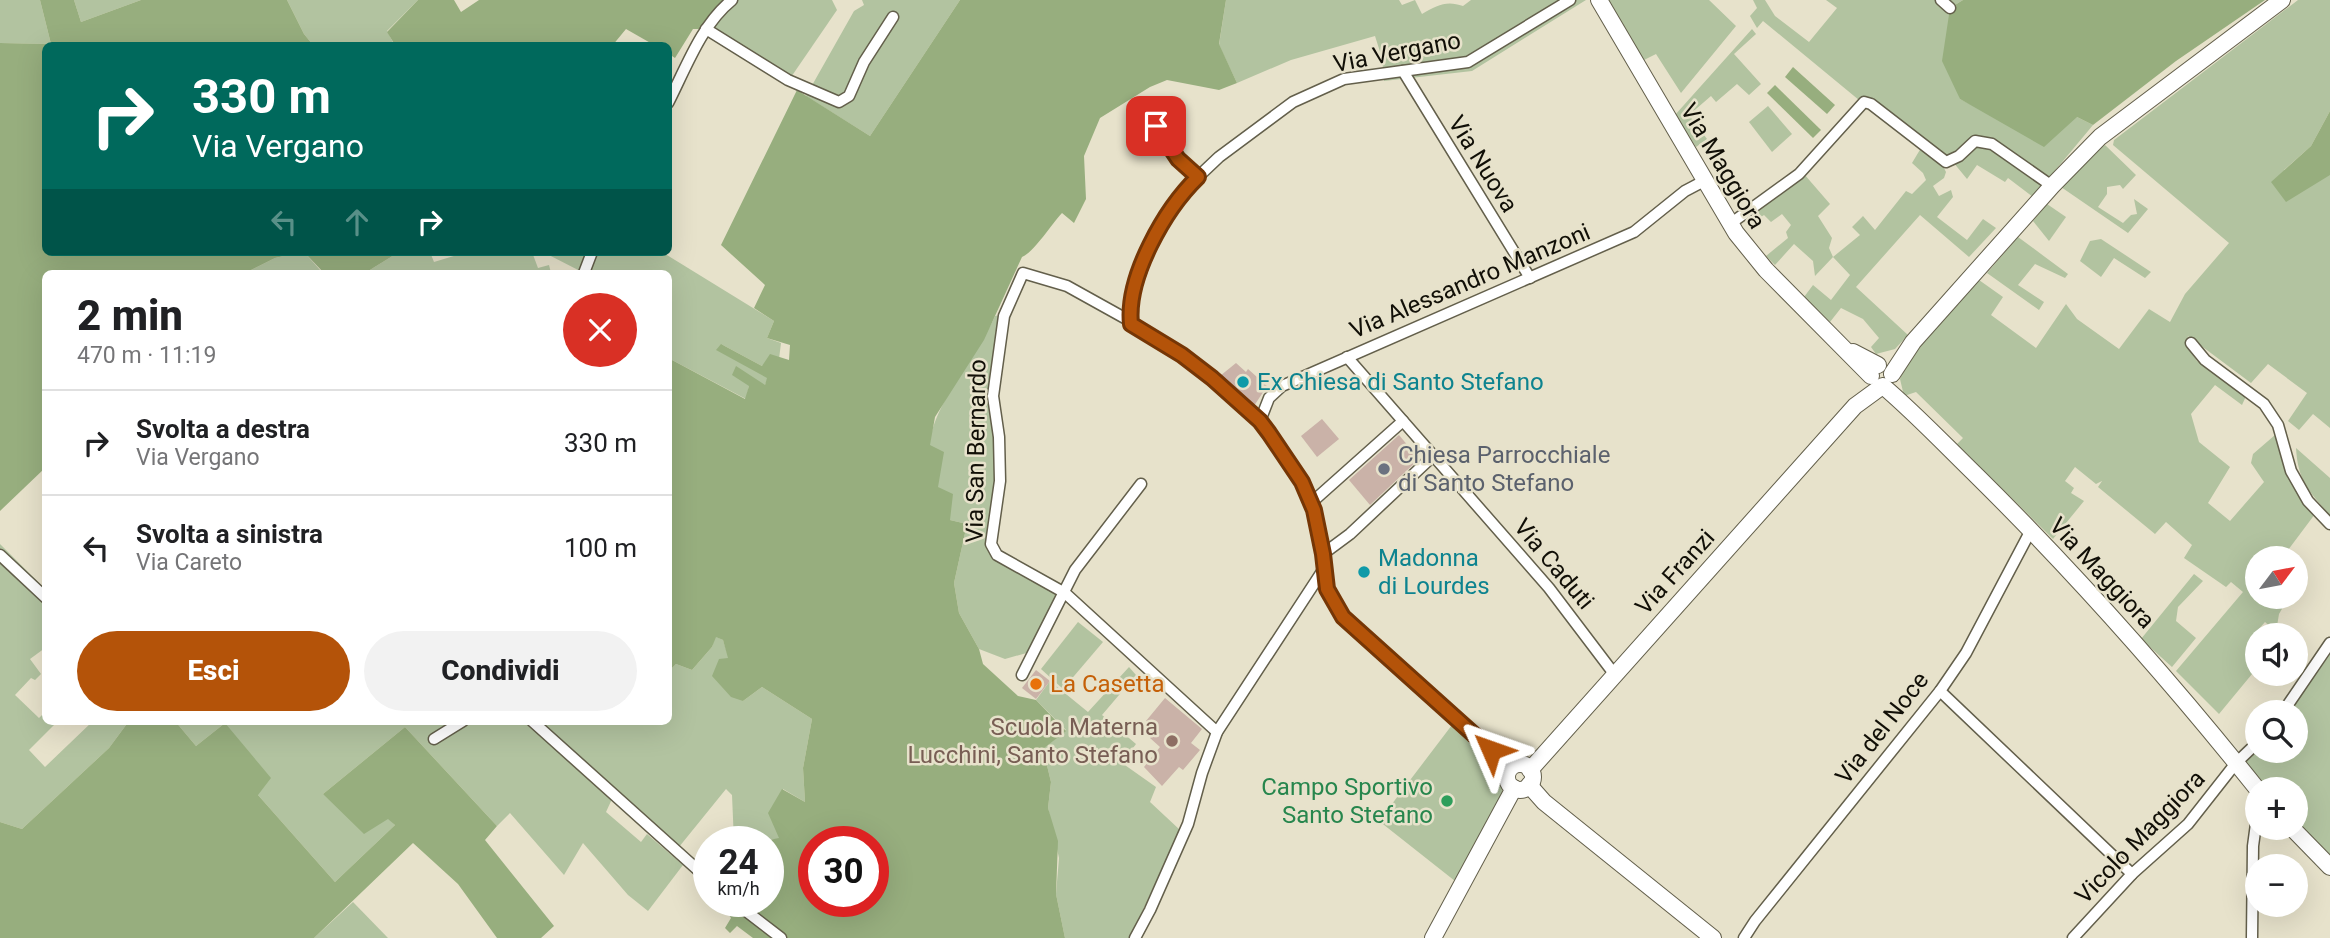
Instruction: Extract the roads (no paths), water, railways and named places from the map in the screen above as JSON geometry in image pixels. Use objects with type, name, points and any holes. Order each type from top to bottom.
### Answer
[{"type":"main road","name":"Via Franzi","points":[[1433,938],[1525,781],[1615,675],[2052,186],[2100,137],[2282,0]]},
{"type":"main road","name":"Via Maggiora","points":[[1603,2],[1730,224],[1766,270],[1829,333],[1881,376],[1899,400],[2031,530],[2172,684],[2247,777]]},
{"type":"main road","points":[[1511,768],[1519,765],[1525,781],[1544,802],[1713,938]]},
{"type":"main road","points":[[2304,840],[2330,867]]},
{"type":"street","points":[[672,95],[706,29],[720,10],[732,0]]},
{"type":"street","name":"Via Vergano","points":[[1130,321],[1133,292],[1148,251],[1168,212],[1182,192],[1219,157],[1293,102],[1344,79],[1468,62],[1570,0]]},
{"type":"street","points":[[1941,0],[1950,8]]},
{"type":"street","points":[[706,29],[788,80],[839,102],[849,96],[864,62],[893,17]]},
{"type":"street","name":"Via Nuova","points":[[1404,71],[1530,278]]},
{"type":"street","points":[[1730,224],[1799,174],[1864,102],[1871,104],[1946,162],[1959,156],[1975,141],[1992,144],[2052,186]]},
{"type":"street","points":[[1147,113],[1178,159],[1198,177]]},
{"type":"street","name":"Via Alessandro Manzoni","points":[[1260,421],[1269,398],[1282,386],[1634,232],[1685,191],[1704,181]]},
{"type":"street","name":"Via San Bernardo","points":[[1130,321],[1068,286],[1023,273],[1004,316],[995,384],[1000,481],[991,544],[997,555],[1065,593],[1217,732]]},
{"type":"street","points":[[1130,321],[1212,378],[1260,421],[1302,482],[1311,503],[1323,554],[1327,589],[1343,617],[1511,768]]},
{"type":"street","points":[[2191,343],[2205,360],[2264,404],[2278,425],[2297,481],[2308,501],[2330,524]]},
{"type":"street","name":"Via Caduti","points":[[1348,357],[1549,588],[1615,675]]},
{"type":"street","points":[[1311,503],[1403,421]]},
{"type":"street","points":[[1323,554],[1350,534],[1433,456]]},
{"type":"street","points":[[1022,675],[1065,593],[1072,569],[1141,484]]},
{"type":"street","name":"Via del Noce","points":[[1744,938],[1940,691],[1966,653],[2031,530]]},
{"type":"street","points":[[0,555],[42,594]]},
{"type":"street","points":[[1135,938],[1188,824],[1217,732],[1325,567]]},
{"type":"street","points":[[2291,700],[2330,643]]},
{"type":"street","points":[[1940,691],[2132,874]]},
{"type":"street","points":[[434,739],[457,725]]},
{"type":"street","points":[[536,725],[693,866]]},
{"type":"street","name":"Vicolo Maggiora","points":[[2073,938],[2132,874],[2188,824],[2245,755]]},
{"type":"street","points":[[2252,938],[2254,840]]},
{"type":"street","points":[[754,917],[781,938]]},
{"type":"place","name":"Ex Chiesa di Santo Stefano","points":[[1243,382]]},
{"type":"place","name":"Chiesa Parrocchiale di Santo Stefano","points":[[1384,469]]},
{"type":"place","name":"Madonna di Lourdes","points":[[1364,572]]},
{"type":"place","name":"La Casetta","points":[[1036,684]]},
{"type":"place","name":"Scuola Materna Lucchini, Santo Stefano","points":[[1172,741]]},
{"type":"place","name":"Campo Sportivo Santo Stefano","points":[[1447,801]]}]
